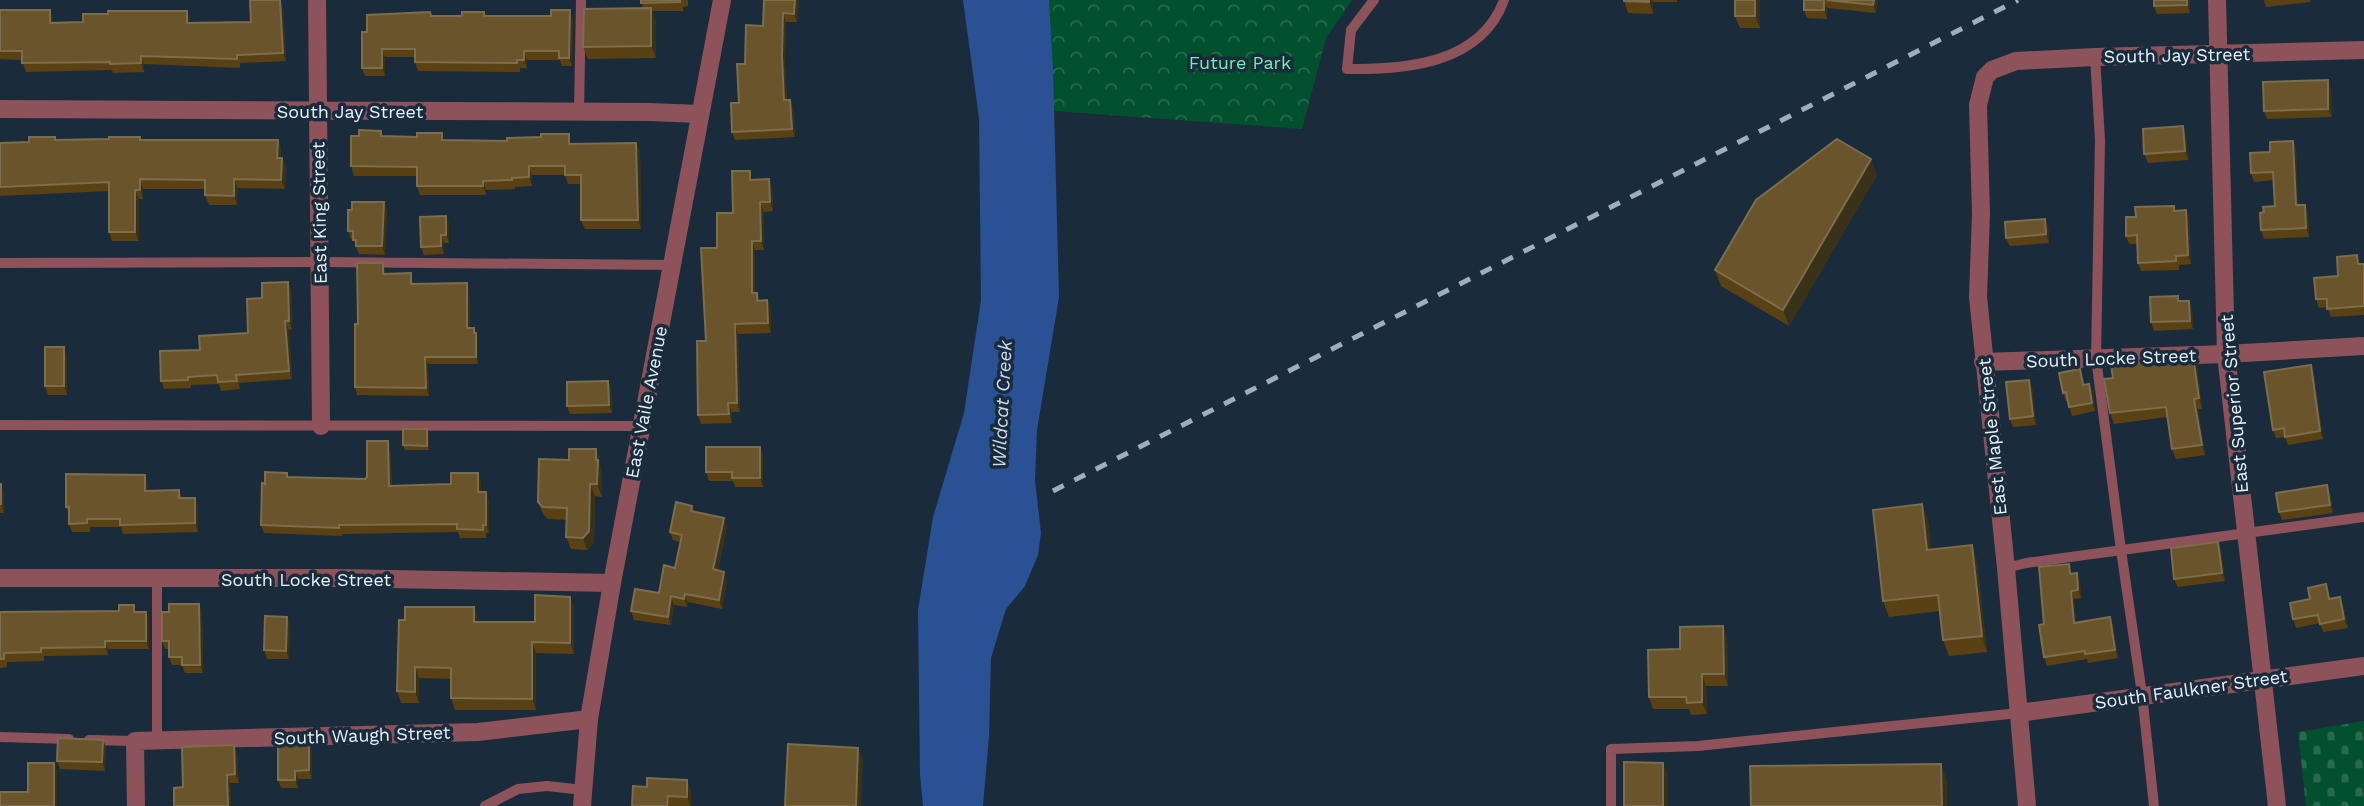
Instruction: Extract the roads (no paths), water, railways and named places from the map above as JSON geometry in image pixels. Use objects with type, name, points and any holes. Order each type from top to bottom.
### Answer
[{"type":"street","name":"East King Street","points":[[317,0],[321,426]]},
{"type":"street","name":"East Vaile Avenue","points":[[583,798],[589,719],[612,583],[722,0]]},
{"type":"street","name":"East Superior Street","points":[[2217,0],[2226,354],[2277,806]]},
{"type":"street","name":"South Jay Street","points":[[1992,70],[2016,61],[2364,50]]},
{"type":"street","name":"East Maple Street","points":[[1992,70],[1985,77],[1979,105],[1978,297],[2027,806]]},
{"type":"street","name":"South Jay Street","points":[[0,109],[700,114]]},
{"type":"street","name":"South Locke Street","points":[[1983,362],[2226,354],[2364,346]]},
{"type":"street","name":"South Locke Street","points":[[0,578],[337,578],[612,583]]},
{"type":"street","name":"South Faulkner Street","points":[[2019,713],[2142,694],[2364,666]]},
{"type":"street","name":"South Waugh Street","points":[[135,741],[478,732],[589,719]]},
{"type":"street","points":[[135,741],[136,806]]},
{"type":"lane","points":[[579,112],[581,0]]},
{"type":"lane","points":[[1374,0],[1352,30],[1347,69],[1414,66],[1452,56],[1486,30],[1504,0]]},
{"type":"lane","points":[[2095,57],[2101,140],[2096,358],[2142,694],[2154,806]]},
{"type":"lane","points":[[0,263],[671,265]]},
{"type":"lane","points":[[0,425],[641,426]]},
{"type":"lane","points":[[2006,568],[2025,563],[2364,517]]},
{"type":"lane","points":[[158,579],[158,741]]},
{"type":"lane","points":[[1611,806],[1611,749],[1698,746],[2019,713]]},
{"type":"lane","points":[[0,737],[135,741]]},
{"type":"lane","points":[[485,806],[518,789],[547,786],[583,798]]},
{"type":"water","name":"Wildcat Creek","points":[[963,0],[1049,0],[1059,297],[1037,430],[1035,480],[1041,533],[1038,555],[1025,586],[1006,609],[991,658],[989,736],[983,806],[923,806],[920,774],[918,610],[933,517],[964,413],[981,300],[979,118]]},
{"type":"railway","points":[[1053,491],[2018,0]]},
{"type":"park label","name":"Future Park","points":[[1240,62]]}]
